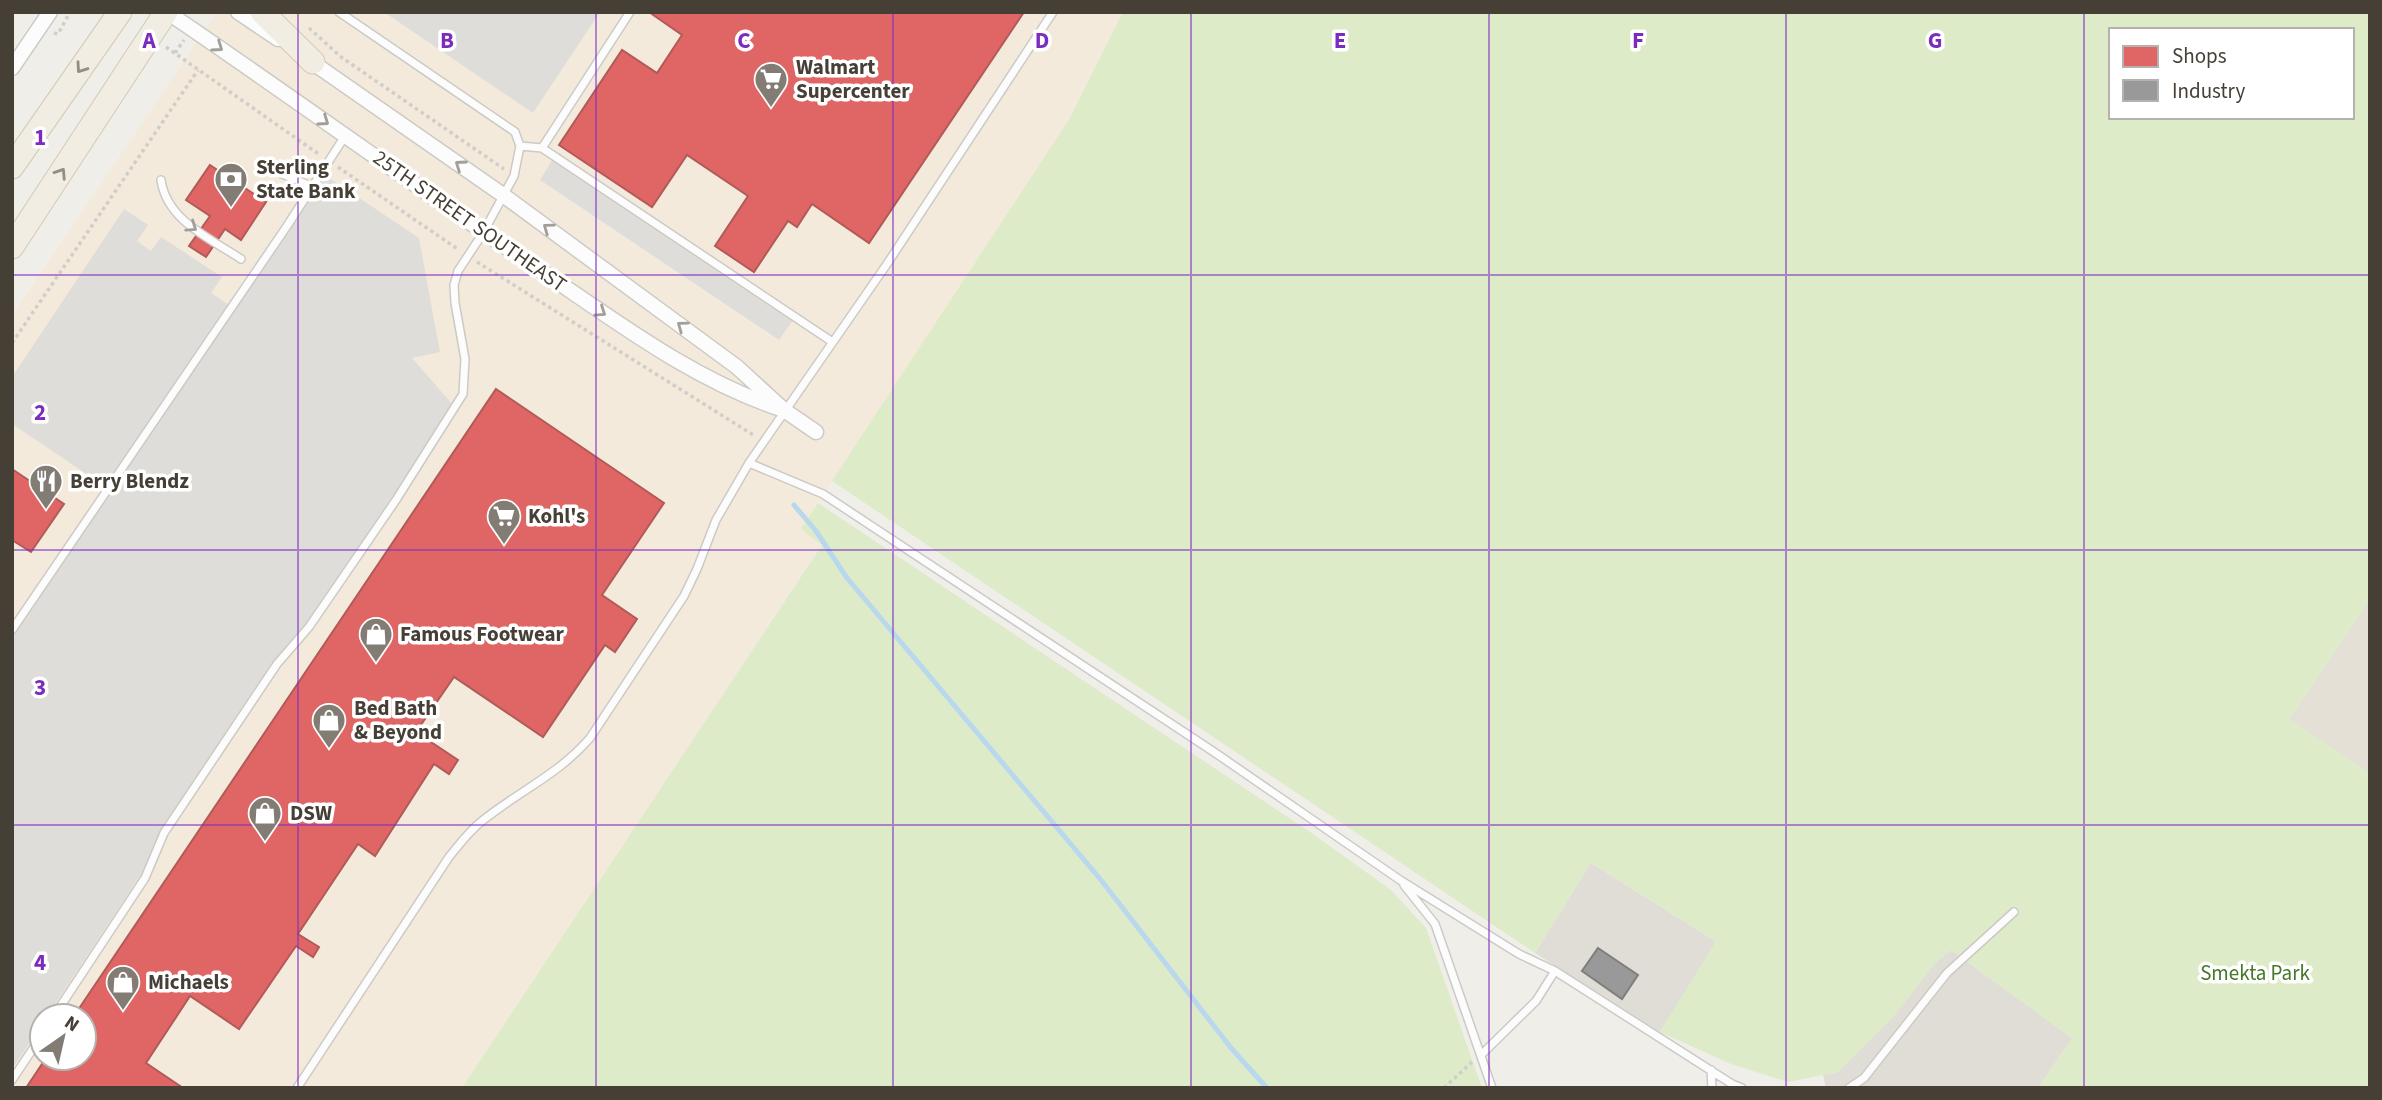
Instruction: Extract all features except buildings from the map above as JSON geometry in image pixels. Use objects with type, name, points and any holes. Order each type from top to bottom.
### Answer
[{"type":"main road","points":[[12,167],[120,12]]},
{"type":"main road","points":[[12,247],[167,12]]},
{"type":"main road","points":[[262,12],[313,62]]},
{"type":"street","points":[[12,68],[50,12]]},
{"type":"street","name":"25TH STREET SOUTHEAST","points":[[167,12],[483,233],[622,326],[724,388],[784,410]]},
{"type":"street","name":"25TH STREET SOUTHEAST","points":[[238,12],[503,195],[737,367],[784,410],[816,432]]},
{"type":"lane","points":[[63,1002],[145,878],[164,833],[277,664],[309,627],[396,500],[463,394],[466,359],[454,285],[458,271],[483,233],[514,176],[520,146],[515,132],[339,12]]},
{"type":"lane","points":[[542,148],[629,12]]},
{"type":"lane","points":[[297,1088],[449,857],[463,840],[482,821],[574,757],[590,738],[684,596],[716,520],[763,441],[887,264],[1053,12]]},
{"type":"lane","points":[[12,630],[313,187],[345,135]]},
{"type":"lane","points":[[520,146],[542,148],[831,341]]},
{"type":"lane","points":[[282,174],[313,187]]},
{"type":"lane","points":[[161,180],[170,208],[181,220],[241,259]]},
{"type":"lane","points":[[749,463],[823,494],[1214,752],[1400,880],[1519,954],[1555,971],[1742,1088]]},
{"type":"lane","points":[[1400,880],[1435,924],[1492,1088]]},
{"type":"lane","points":[[1849,1088],[1864,1078],[1947,973],[2014,912]]},
{"type":"lane","points":[[1482,1054],[1536,1000],[1555,971]]},
{"type":"lane","points":[[12,1080],[28,1056]]},
{"type":"lane","points":[[1711,1070],[1712,1088]]},
{"type":"path","points":[[302,21],[341,57],[514,176]]},
{"type":"path","points":[[175,53],[468,256],[763,441]]},
{"type":"path","points":[[12,343],[198,70]]},
{"type":"path","points":[[1444,1088],[1482,1054]]},
{"type":"shaded area","points":[[217,12],[1123,12],[1068,121],[801,529],[822,544],[462,1088],[12,1088],[12,316]]},
{"type":"shaded area","points":[[384,12],[600,12],[533,113]]},
{"type":"shaded area","points":[[555,156],[795,317],[779,340],[540,180]]},
{"type":"shaded area","points":[[322,173],[419,238],[440,352],[412,358],[453,405],[56,1002],[28,1002],[28,1045],[12,1069],[12,634],[109,489],[12,424],[12,377],[124,209],[148,225],[137,241],[151,251],[161,237],[222,277],[211,293],[232,307]]},
{"type":"shaded area","points":[[2370,599],[2370,774],[2289,719]]},
{"type":"shaded area","points":[[1591,863],[1717,942],[1660,1032],[1535,953]]},
{"type":"shaded area","points":[[1951,950],[2072,1038],[2038,1088],[1826,1088],[1823,1075],[1838,1072],[1937,961]]},
{"type":"green space","name":"Smekta Park","points":[[1123,12],[2370,12],[2370,599],[2289,719],[2370,774],[2370,1088],[2038,1088],[2072,1038],[1951,950],[1937,961],[1894,1016],[1838,1072],[1788,1082],[1731,1064],[1660,1032],[1716,941],[1591,863],[1535,953],[832,481],[1068,121]]},
{"type":"green space","points":[[818,503],[1313,834],[1391,890],[1426,928],[1482,1088],[462,1088],[822,545],[801,529]]},
{"type":"waterway","points":[[794,505],[816,531],[847,578],[1101,880],[1231,1048],[1267,1088]]},
{"type":"place","name":"Walmart Supercenter","points":[[771,109]]},
{"type":"place","name":"Sterling State Bank","points":[[231,209]]},
{"type":"place","name":"Berry Blendz","points":[[46,511]]},
{"type":"place","name":"Kohl's","points":[[504,546]]},
{"type":"place","name":"Famous Footwear","points":[[376,664]]},
{"type":"place","name":"Bed Bath & Beyond","points":[[329,750]]},
{"type":"place","name":"DSW","points":[[265,843]]},
{"type":"place","name":"Michaels","points":[[123,1012]]}]
